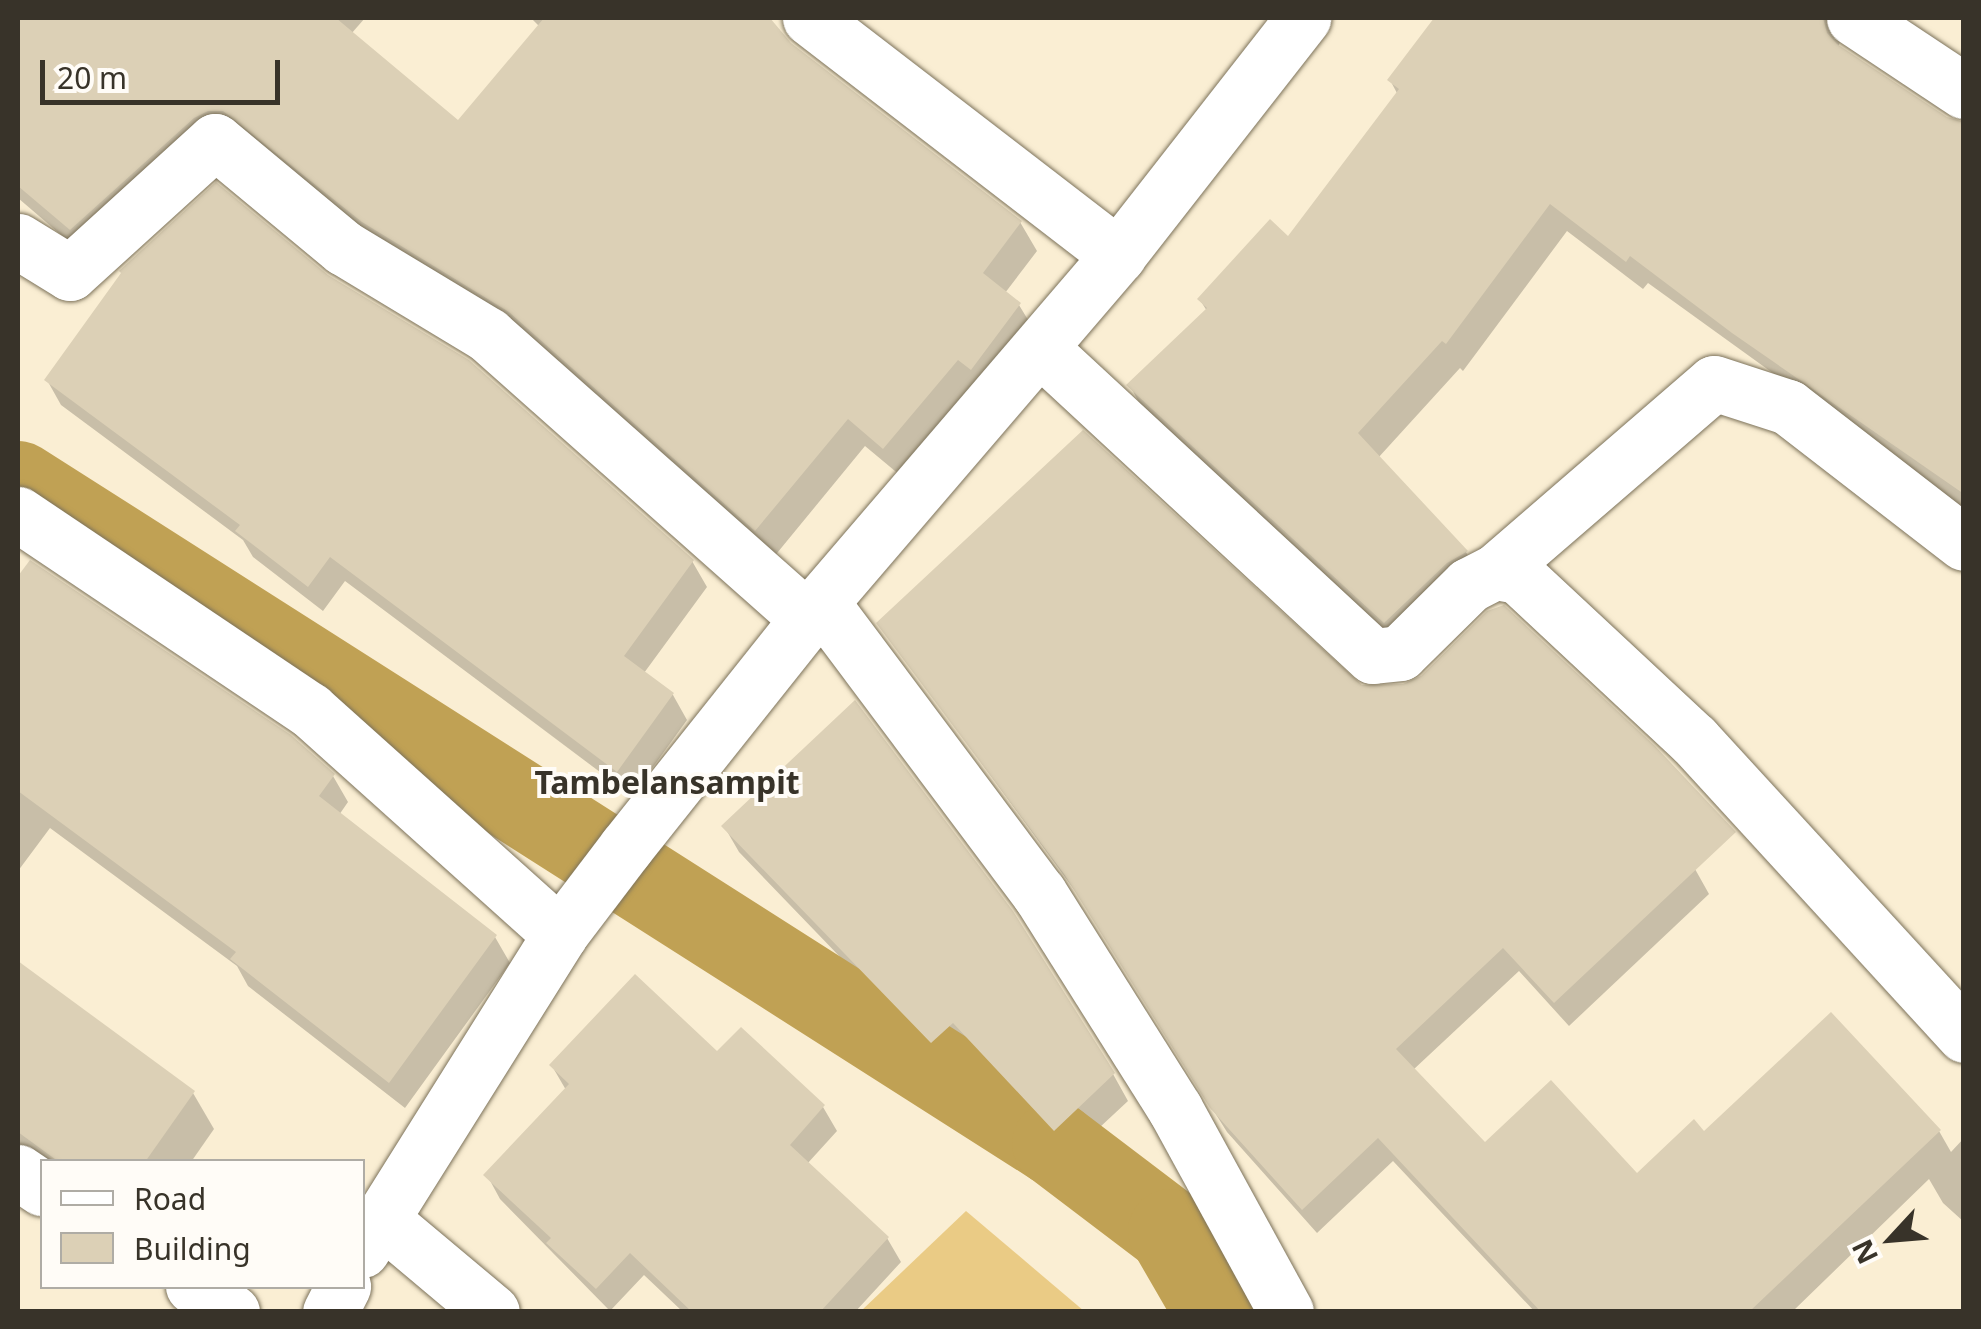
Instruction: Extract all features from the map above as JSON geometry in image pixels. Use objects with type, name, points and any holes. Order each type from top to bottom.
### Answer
[{"type":"street","points":[[810,18],[1118,254]]},
{"type":"street","points":[[492,1312],[371,1234],[560,934],[709,739],[1040,349],[1303,18]]},
{"type":"street","points":[[1854,18],[1964,91]]},
{"type":"street","points":[[18,241],[70,272],[215,141],[344,248],[488,335],[816,612],[1039,893],[1176,1109],[1286,1312]]},
{"type":"street","points":[[1040,349],[1373,656],[1400,653],[1469,585],[1495,572],[1714,383],[1788,407],[1964,543]]},
{"type":"street","points":[[18,514],[310,710],[560,934]]},
{"type":"street","points":[[1495,572],[1518,576],[1694,740],[1964,1035]]},
{"type":"street","points":[[18,1172],[40,1187]]},
{"type":"street","points":[[198,1289],[232,1312]]},
{"type":"street","points":[[330,1312],[342,1289]]},
{"type":"shaded area","points":[[966,1211],[1084,1311],[861,1311]]},
{"type":"building","points":[[18,18],[336,18],[458,120],[544,18],[770,18],[791,43],[1022,221],[983,273],[1021,303],[971,370],[958,360],[883,449],[848,419],[755,531],[509,312],[362,222],[223,111],[208,111],[194,118],[70,230],[18,186]]},
{"type":"building","points":[[1434,18],[1823,18],[1827,33],[1837,44],[1947,117],[1964,122],[1964,494],[1732,333],[1630,256],[1626,262],[1550,204],[1446,344],[1442,341],[1358,433],[1468,551],[1447,563],[1384,623],[1126,385],[1207,308],[1197,299],[1270,219],[1288,236],[1399,89],[1387,80]]},
{"type":"building","points":[[216,182],[328,275],[469,360],[694,560],[624,656],[674,693],[617,772],[330,557],[308,587],[235,531],[240,525],[44,380],[119,271]]},
{"type":"building","points":[[1083,430],[1362,685],[1403,684],[1421,676],[1487,611],[1504,605],[1655,746],[1736,832],[1554,1003],[1503,948],[1396,1049],[1485,1142],[1551,1080],[1637,1173],[1694,1119],[1704,1131],[1831,1012],[1941,1130],[1749,1312],[1541,1312],[1378,1138],[1302,1210],[1210,1108],[1064,874],[876,623]]},
{"type":"building","points":[[30,560],[291,735],[335,774],[319,796],[497,935],[389,1083],[230,959],[236,952],[18,791],[18,576]]},
{"type":"building","points":[[855,700],[1013,911],[1115,1073],[1054,1131],[953,1023],[931,1043],[721,826]]},
{"type":"building","points":[[18,961],[195,1091],[147,1159],[55,1159],[18,1132]]},
{"type":"building","points":[[635,974],[717,1051],[741,1027],[825,1105],[790,1145],[889,1237],[820,1312],[692,1312],[630,1253],[596,1289],[546,1243],[551,1238],[483,1175],[569,1084],[549,1065]]},
{"type":"waterway","points":[[18,483],[1054,1143],[1170,1231],[1217,1312]]},
{"type":"district","name":"Tambelansampit","points":[[667,782]]}]
